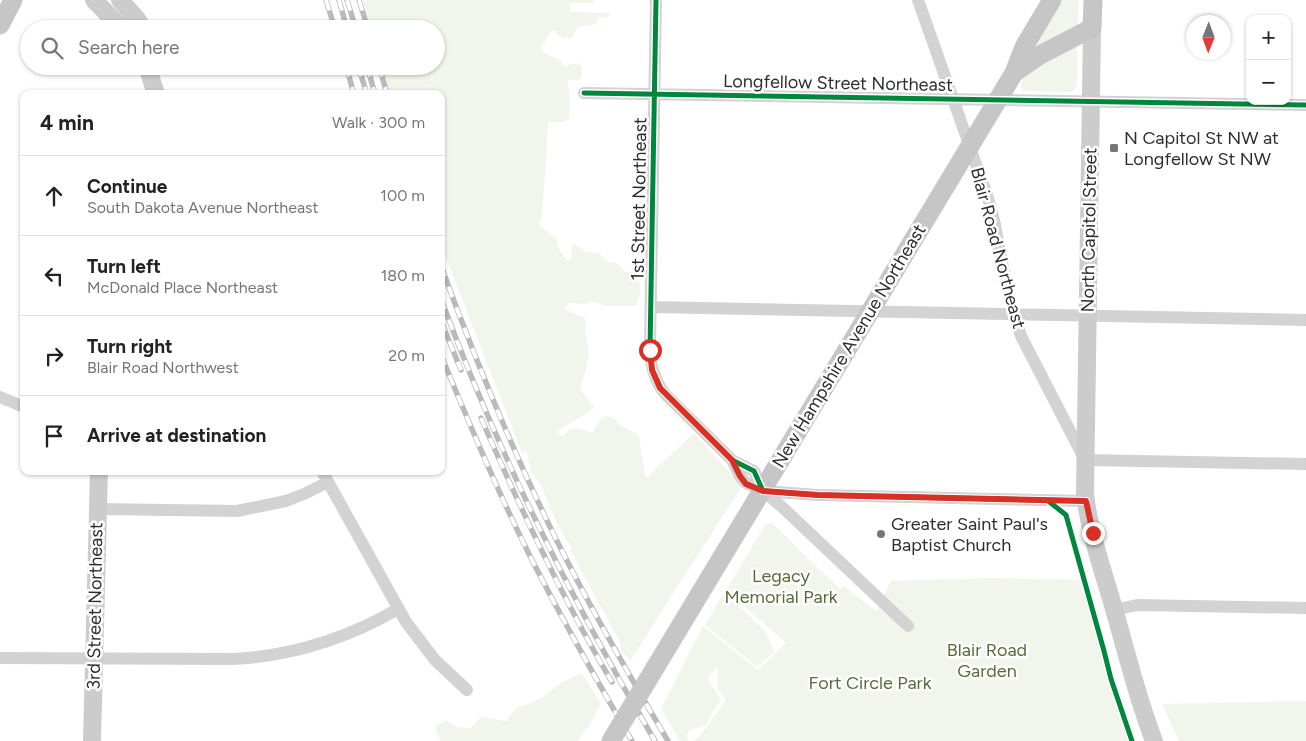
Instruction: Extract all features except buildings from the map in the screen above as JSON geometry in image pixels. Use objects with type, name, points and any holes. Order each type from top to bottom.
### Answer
[{"type":"main road","points":[[0,25],[13,0]]},
{"type":"main road","points":[[94,0],[113,20]]},
{"type":"main road","points":[[120,0],[137,20]]},
{"type":"main road","name":"New Hampshire Avenue Northeast","points":[[611,741],[1014,73],[1024,46],[1052,0]]},
{"type":"main road","name":"North Capitol Street","points":[[1093,0],[1085,460],[1086,501],[1114,610],[1144,714],[1154,741]]},
{"type":"main road","points":[[1014,73],[1040,56],[1092,28]]},
{"type":"main road","points":[[150,75],[155,90]]},
{"type":"main road","points":[[163,75],[165,90]]},
{"type":"main road","name":"3rd Street Northeast","points":[[92,741],[96,509],[99,475]]},
{"type":"street","name":"1st Street Northeast","points":[[656,0],[650,356],[652,370],[657,383],[665,394],[732,460],[754,471],[763,491]]},
{"type":"street","name":"Blair Road Northeast","points":[[918,0],[988,198],[1013,315],[1021,336],[1085,460]]},
{"type":"street","name":"Longfellow Street Northeast","points":[[584,93],[1306,105]]},
{"type":"street","points":[[651,308],[1306,320]]},
{"type":"street","points":[[0,397],[20,405]]},
{"type":"street","points":[[1085,460],[1306,464]]},
{"type":"street","points":[[96,509],[237,511],[286,501],[304,494],[325,477],[398,610],[416,637],[435,660],[467,690]]},
{"type":"street","points":[[763,491],[818,495],[1086,501]]},
{"type":"street","points":[[763,491],[908,626]]},
{"type":"street","points":[[1114,610],[1137,606],[1306,608]]},
{"type":"street","points":[[0,658],[233,659],[277,655],[304,650],[339,638],[398,610]]},
{"type":"green space","points":[[363,0],[595,0],[593,3],[570,3],[570,12],[612,13],[607,17],[598,17],[596,24],[578,27],[572,38],[563,38],[553,30],[541,48],[546,54],[559,60],[565,66],[578,63],[581,67],[582,76],[580,80],[567,80],[570,98],[569,119],[562,122],[548,122],[540,226],[556,238],[559,250],[567,260],[571,260],[572,246],[574,244],[585,251],[600,254],[609,262],[616,263],[626,272],[633,272],[640,284],[639,298],[635,306],[608,306],[592,302],[585,304],[569,303],[565,308],[586,320],[585,335],[589,353],[580,389],[595,408],[556,432],[563,436],[572,428],[578,428],[593,432],[598,422],[605,416],[613,417],[621,426],[636,433],[640,438],[646,478],[694,433],[742,486],[630,661],[622,652],[620,642],[570,550],[572,548],[558,526],[542,488],[530,470],[527,450],[522,453],[445,255],[445,90],[388,90],[384,75],[445,75],[445,20],[369,20]]},
{"type":"green space","points":[[1060,0],[1079,0],[1078,25],[1032,51]]},
{"type":"green space","points":[[1077,45],[1077,85],[1074,90],[1069,92],[1024,91],[1021,88],[1027,74],[1043,62]]},
{"type":"green space","name":"Blair Road Garden","points":[[772,523],[840,589],[844,586],[876,611],[891,581],[993,578],[1085,580],[1132,741],[693,741],[700,736],[726,700],[717,688],[718,666],[708,678],[721,701],[716,706],[706,725],[691,730],[686,735],[689,741],[680,741],[661,709],[703,626],[758,670],[786,643],[726,590],[766,524]]},
{"type":"green space","points":[[724,592],[765,631],[775,652],[757,667],[705,625]]},
{"type":"green space","points":[[582,673],[601,704],[589,726],[577,741],[441,741],[436,732],[436,726],[446,720],[457,727],[470,728],[481,717],[506,721],[517,707],[534,701]]},
{"type":"green space","points":[[1306,701],[1306,741],[1179,741],[1162,704]]},
{"type":"railway","points":[[326,0],[332,20]]},
{"type":"railway","points":[[339,0],[345,20]]},
{"type":"railway","points":[[347,0],[353,20]]},
{"type":"railway","points":[[359,0],[365,20]]},
{"type":"railway","points":[[349,75],[353,90]]},
{"type":"railway","points":[[361,75],[366,90]]},
{"type":"railway","points":[[370,75],[374,90]]},
{"type":"railway","points":[[382,75],[386,90]]},
{"type":"railway","points":[[445,277],[495,404],[540,506],[596,616],[668,741]]},
{"type":"railway","points":[[445,309],[487,413],[538,525],[594,634],[655,741]]},
{"type":"railway","points":[[445,331],[461,370]]},
{"type":"railway","points":[[445,365],[516,528],[578,647],[632,741]]},
{"type":"railway","points":[[481,418],[542,552],[612,682]]},
{"type":"cycle path","points":[[656,0],[650,350],[652,370],[661,389],[732,460],[754,471],[763,491],[818,495],[1086,501]]},
{"type":"cycle path","points":[[584,93],[1306,105]]},
{"type":"cycle path","points":[[1047,500],[1066,515],[1111,679],[1132,741]]},
{"type":"place","name":"N Capitol St NW at Longfellow St NW","points":[[1114,148]]},
{"type":"place","name":"Greater Saint Paul's Baptist Church","points":[[881,534]]},
{"type":"route","points":[[650,350],[652,370],[660,388],[732,460],[746,484],[763,491],[788,494],[1086,501],[1093,533]]},
{"type":"park label","name":"Legacy Memorial Park","points":[[781,586]]},
{"type":"park label","name":"Fort Circle Park","points":[[870,683]]}]
